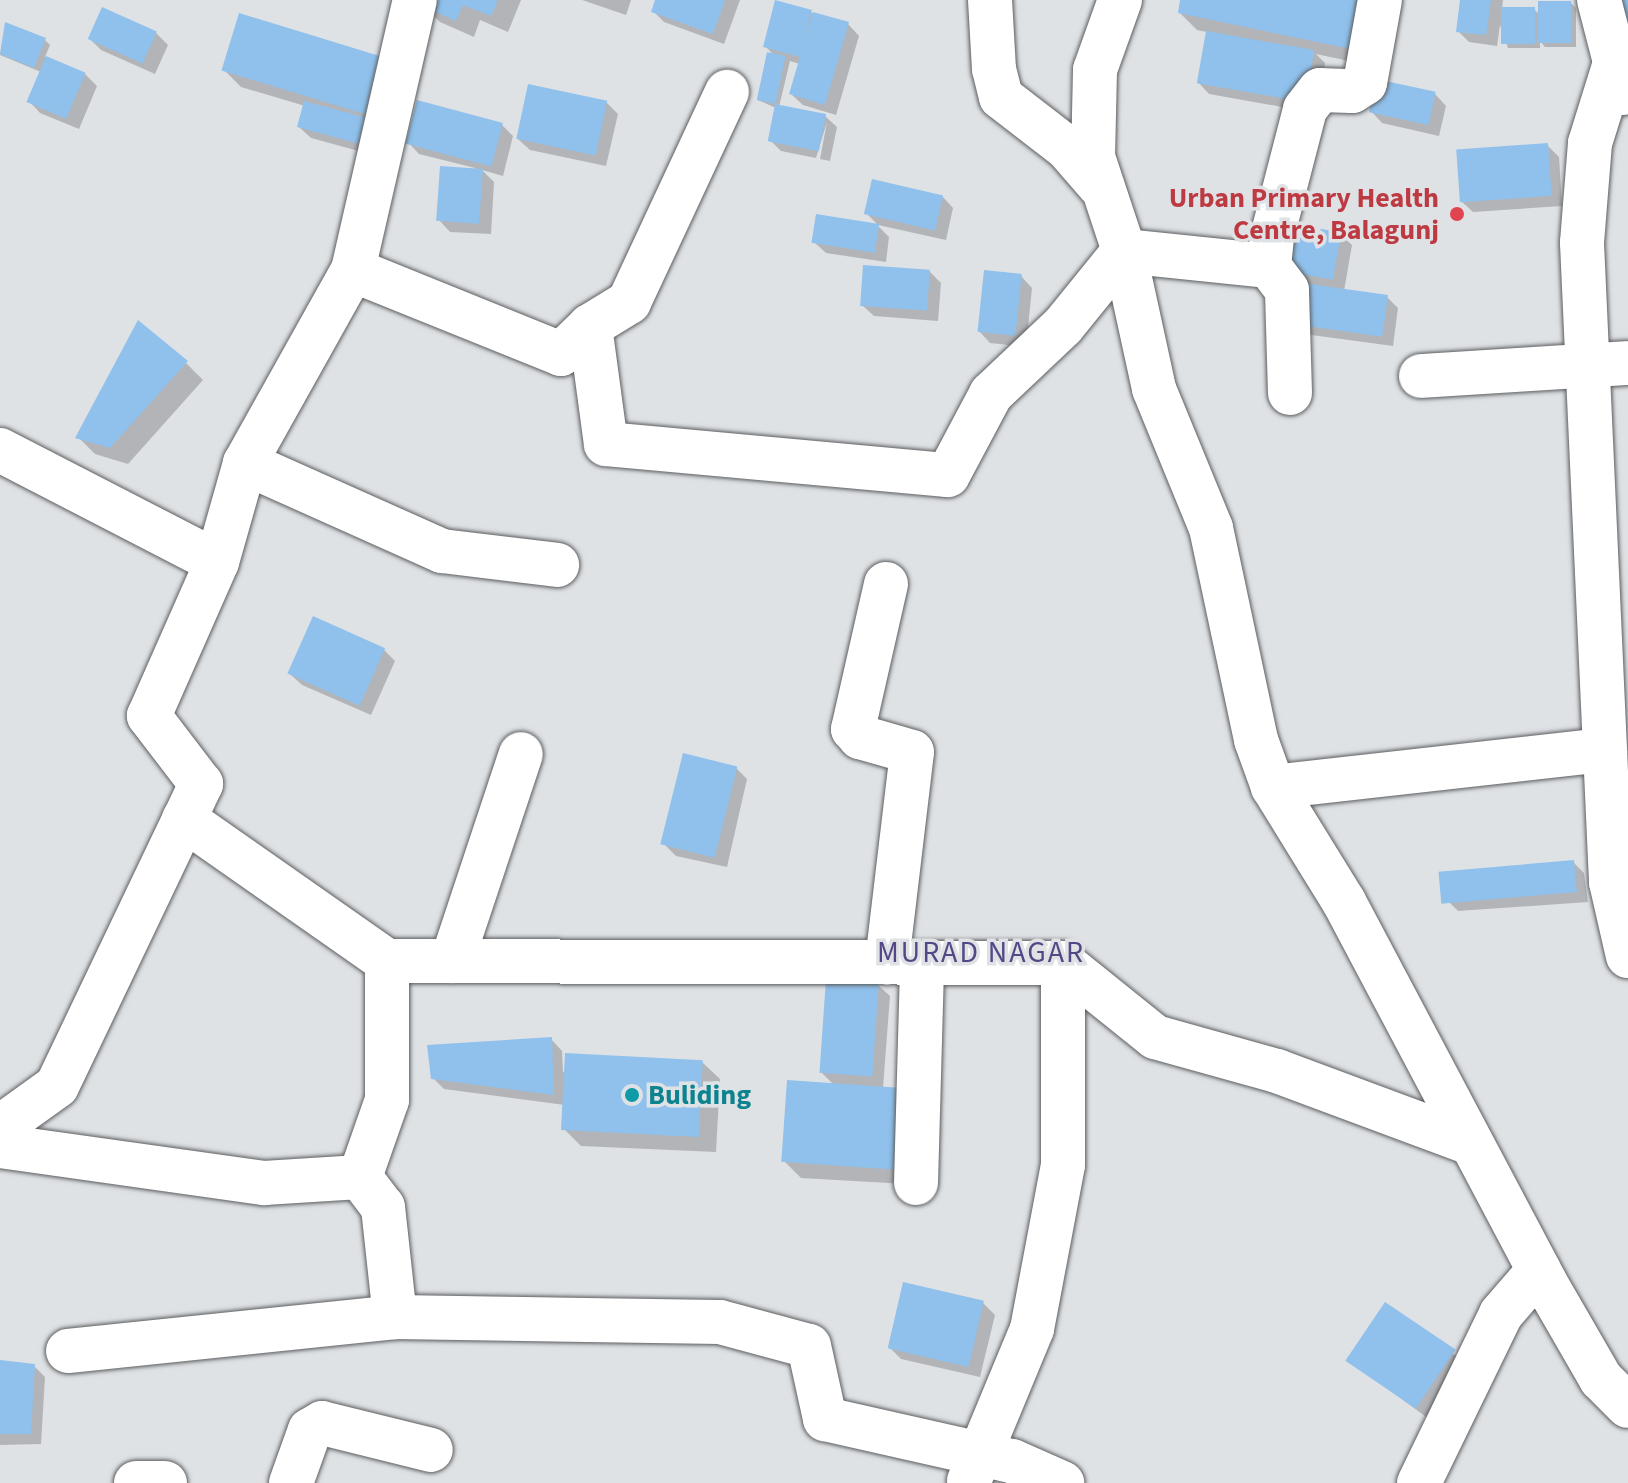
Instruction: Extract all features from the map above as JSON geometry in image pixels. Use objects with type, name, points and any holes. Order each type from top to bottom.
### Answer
[{"type":"street","points":[[0,1127],[57,1086],[201,784],[149,716],[217,562],[245,463],[353,270],[415,0]]},
{"type":"street","points":[[990,0],[994,69],[1001,97],[1067,148],[1099,185]]},
{"type":"street","points":[[1120,0],[1095,70],[1093,157],[1099,185],[1124,251],[1154,389],[1211,528],[1256,740],[1273,787],[1344,902],[1539,1270],[1601,1379],[1628,1406]]},
{"type":"street","points":[[1269,266],[1305,109],[1320,90],[1352,91],[1365,83],[1380,0]]},
{"type":"street","points":[[1599,0],[1628,111]]},
{"type":"street","points":[[1614,66],[1590,143],[1582,243],[1608,363],[1605,750],[1611,882],[1628,956]]},
{"type":"street","points":[[353,270],[561,354],[590,326],[629,302],[727,92]]},
{"type":"street","points":[[590,326],[606,444],[948,475],[991,394],[1063,326],[1124,251]]},
{"type":"street","points":[[1124,251],[1269,266],[1287,290],[1290,393]]},
{"type":"street","points":[[1421,376],[1608,363]]},
{"type":"street","points":[[0,450],[217,562]]},
{"type":"street","points":[[245,463],[442,551],[557,565]]},
{"type":"street","points":[[886,584],[853,729],[860,737],[912,752],[905,963],[916,1183]]},
{"type":"street","points":[[1273,787],[1605,750]]},
{"type":"street","points":[[452,961],[521,754]]},
{"type":"street","points":[[184,819],[387,961],[1063,963],[1155,1037],[1265,1067],[1471,1143]]},
{"type":"street","points":[[360,1177],[387,1100],[387,961]]},
{"type":"street","points":[[975,1470],[1032,1329],[1063,1165],[1063,963]]},
{"type":"street","points":[[0,1146],[264,1183],[360,1177]]},
{"type":"street","points":[[360,1177],[383,1207],[395,1317]]},
{"type":"street","points":[[1419,1483],[1501,1314],[1539,1270]]},
{"type":"street","points":[[68,1351],[395,1317],[720,1322],[809,1346],[825,1419],[975,1470],[1012,1461],[1062,1483]]},
{"type":"street","points":[[291,1483],[310,1430],[322,1423],[431,1450]]},
{"type":"street","points":[[136,1483],[165,1483]]},
{"type":"building","points":[[422,0],[498,0],[491,16],[463,5],[456,21],[420,5]]},
{"type":"building","points":[[655,0],[725,0],[713,34],[651,12]]},
{"type":"building","points":[[775,0],[812,10],[803,42],[813,12],[849,22],[825,105],[789,94],[800,57],[763,47]]},
{"type":"building","points":[[1180,0],[1361,0],[1351,49],[1178,13]]},
{"type":"building","points":[[1460,0],[1491,0],[1486,35],[1456,32]]},
{"type":"building","points":[[1623,0],[1628,0],[1628,27],[1624,28]]},
{"type":"building","points":[[1538,1],[1571,1],[1571,43],[1538,43]]},
{"type":"building","points":[[102,7],[157,31],[143,63],[88,39]]},
{"type":"building","points":[[1501,7],[1535,7],[1535,44],[1501,44]]},
{"type":"building","points":[[239,13],[385,58],[368,115],[221,70]]},
{"type":"building","points":[[5,22],[46,38],[34,68],[0,54]]},
{"type":"building","points":[[1206,31],[1314,50],[1305,102],[1197,83]]},
{"type":"building","points":[[767,52],[786,56],[775,104],[757,100]]},
{"type":"building","points":[[46,56],[86,73],[66,119],[26,102]]},
{"type":"building","points":[[1376,79],[1436,92],[1429,125],[1369,112]]},
{"type":"building","points":[[528,84],[607,101],[596,156],[516,139]]},
{"type":"building","points":[[417,100],[503,123],[491,167],[405,143]]},
{"type":"building","points":[[304,101],[383,122],[376,148],[297,127]]},
{"type":"building","points":[[775,104],[826,114],[819,151],[768,141]]},
{"type":"building","points":[[1548,143],[1552,196],[1460,202],[1456,149]]},
{"type":"building","points":[[440,166],[483,169],[479,224],[436,221]]},
{"type":"building","points":[[872,179],[943,195],[935,230],[864,214]]},
{"type":"building","points":[[816,214],[879,224],[875,253],[811,243]]},
{"type":"building","points":[[1288,223],[1341,232],[1333,280],[1280,270]]},
{"type":"building","points":[[863,265],[930,270],[927,311],[860,306]]},
{"type":"building","points":[[984,270],[1022,274],[1015,336],[978,332]]},
{"type":"building","points":[[1295,282],[1388,295],[1382,337],[1289,324]]},
{"type":"building","points":[[138,320],[188,361],[110,448],[75,438]]},
{"type":"building","points":[[313,616],[385,648],[360,706],[287,674]]},
{"type":"building","points":[[683,753],[737,767],[715,858],[660,844]]},
{"type":"building","points":[[1574,860],[1577,892],[1441,904],[1439,872]]},
{"type":"building","points":[[826,979],[879,983],[872,1076],[819,1073]]},
{"type":"building","points":[[552,1037],[554,1095],[431,1079],[427,1045]]},
{"type":"building","name":"Buliding","points":[[565,1053],[703,1060],[699,1137],[561,1130]]},
{"type":"building","points":[[787,1080],[913,1089],[907,1171],[781,1162]]},
{"type":"building","points":[[903,1282],[984,1301],[969,1367],[888,1348]]},
{"type":"building","points":[[1385,1302],[1455,1350],[1416,1408],[1345,1361]]},
{"type":"building","points":[[0,1360],[35,1364],[31,1434],[0,1434]]},
{"type":"place","name":"Urban Primary Health Centre, Balagunj","points":[[1457,214]]},
{"type":"place","name":"Buliding","points":[[632,1095]]},
{"type":"district","name":"MURAD NAGAR","points":[[981,953]]}]
